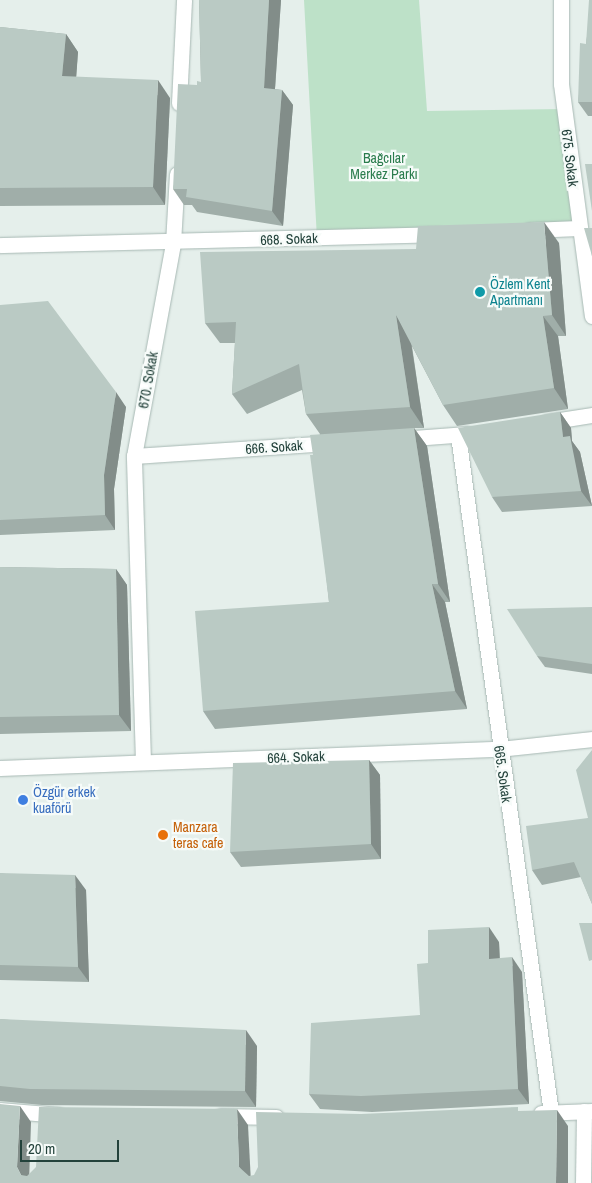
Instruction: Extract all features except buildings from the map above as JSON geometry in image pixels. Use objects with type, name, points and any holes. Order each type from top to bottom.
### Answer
[{"type":"street","points":[[179,117],[184,0]]},
{"type":"street","name":"675. Sokak","points":[[561,0],[561,84],[579,228],[588,261],[592,316]]},
{"type":"street","name":"670. Sokak","points":[[143,762],[134,456],[174,242],[177,162]]},
{"type":"street","points":[[511,231],[579,228]]},
{"type":"street","name":"668. Sokak","points":[[0,245],[174,242],[453,233]]},
{"type":"street","points":[[535,424],[592,416]]},
{"type":"street","points":[[380,440],[458,435],[487,431]]},
{"type":"street","name":"665. Sokak","points":[[458,435],[499,750],[551,1113]]},
{"type":"street","name":"666. Sokak","points":[[134,456],[350,442]]},
{"type":"street","name":"664. Sokak","points":[[0,768],[499,750],[592,739]]},
{"type":"street","points":[[0,1110],[77,1115]]},
{"type":"street","points":[[521,1114],[588,1111],[583,1183]]},
{"type":"street","points":[[40,1134],[41,1114]]},
{"type":"street","points":[[209,1116],[296,1118]]},
{"type":"street","points":[[258,1116],[258,1135]]},
{"type":"green space","name":"Bağcılar Merkez Parkı","points":[[304,0],[419,0],[427,111],[564,109],[579,228],[317,239]]},
{"type":"place","name":"Özlem Kent Apartmanı","points":[[480,292]]},
{"type":"place","name":"Özgür erkek kuaförü","points":[[23,800]]},
{"type":"place","name":"Manzara teras cafe","points":[[163,835]]}]
